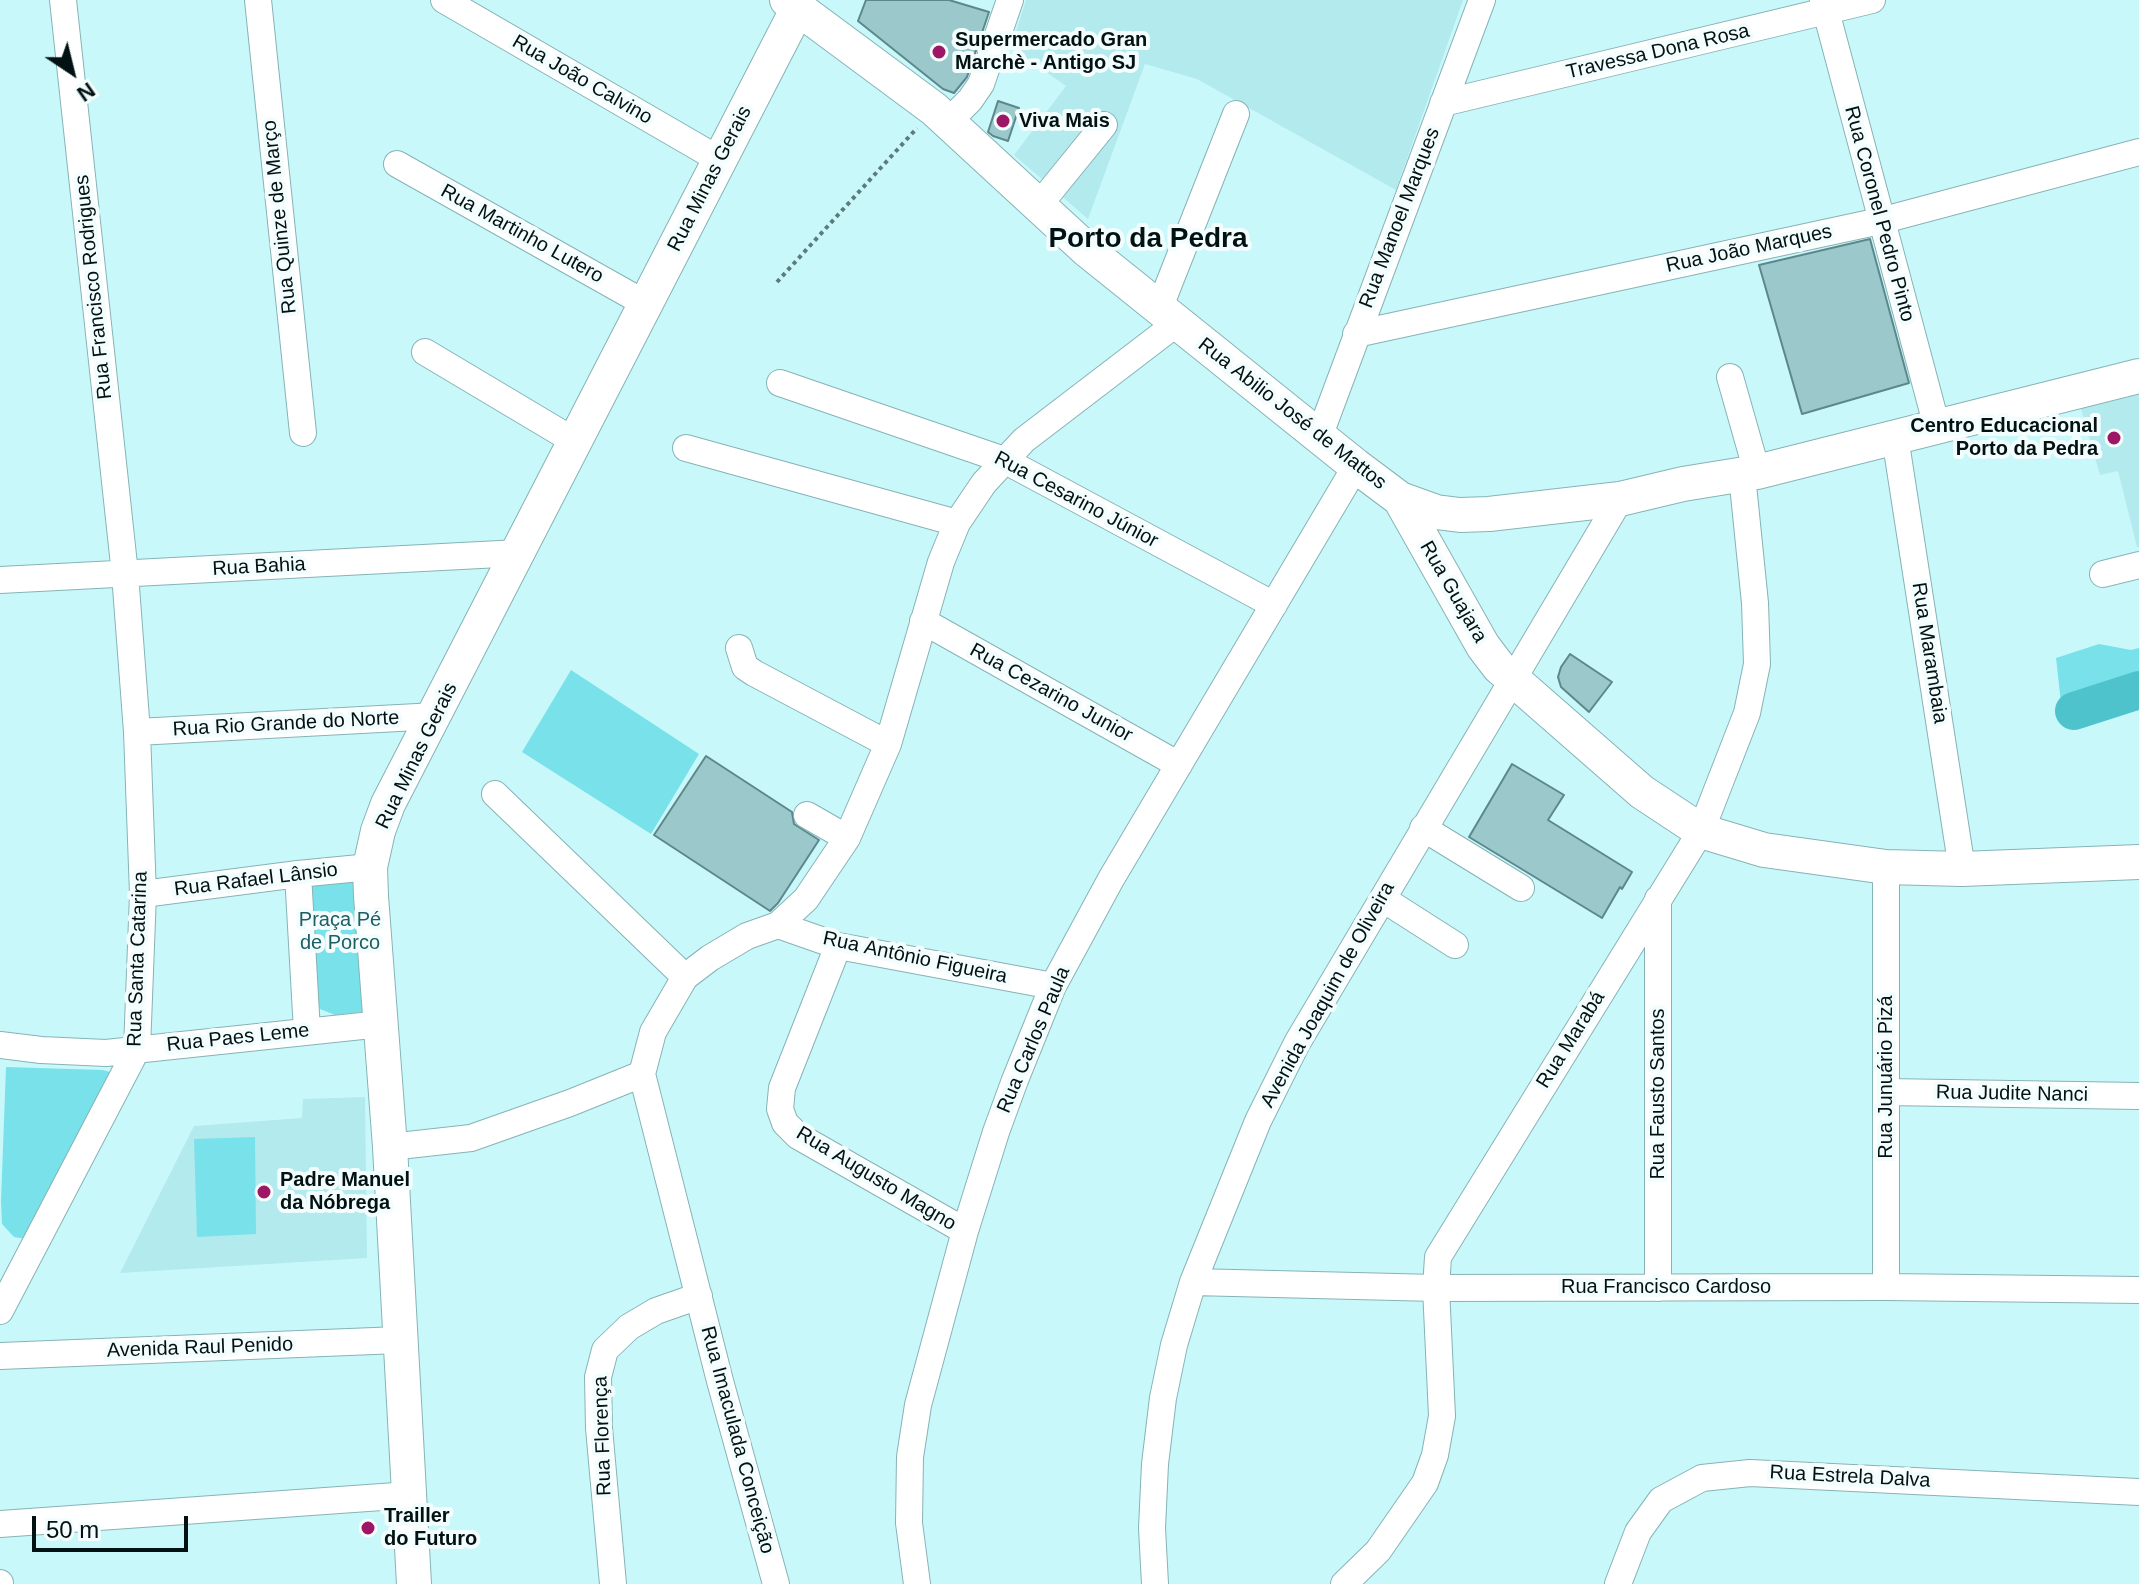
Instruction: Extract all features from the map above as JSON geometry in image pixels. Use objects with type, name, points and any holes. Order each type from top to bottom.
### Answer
[{"type":"main road","name":"Rua Minas Gerais","points":[[414,1584],[390,1147],[370,867],[378,831],[388,804],[720,160],[792,4]]},
{"type":"main road","name":"Rua Abilio José de Mattos","points":[[792,4],[942,115],[1087,250],[1319,437],[1400,499],[1436,512],[1489,514],[1620,499],[1749,473],[2139,376]]},
{"type":"main road","name":"Rua Guajara","points":[[1400,499],[1483,646],[1512,680],[1642,792],[1701,831],[1764,850],[1886,867],[1962,869],[2139,862]]},
{"type":"street","name":"Rua Francisco Rodrigues","points":[[63,0],[125,574]]},
{"type":"street","name":"Rua Quinze de Março","points":[[258,0],[303,433]]},
{"type":"street","name":"Rua João Calvino","points":[[444,0],[720,160]]},
{"type":"street","points":[[942,115],[970,100],[981,84],[1010,0]]},
{"type":"street","name":"Rua Manoel Marques","points":[[1319,437],[1482,0]]},
{"type":"street","name":"Travessa Dona Rosa","points":[[1443,103],[1825,6],[1872,0]]},
{"type":"street","name":"Rua Coronel Pedro Pinto","points":[[1825,6],[1937,427]]},
{"type":"street","points":[[390,1147],[471,1138],[642,1074],[653,1032],[685,977],[747,936],[778,925],[806,899],[847,838],[888,744],[923,621],[957,523],[984,483],[1024,440],[1168,316],[1236,114]]},
{"type":"street","points":[[1039,205],[1104,125]]},
{"type":"street","name":"Rua João Marques","points":[[1356,334],[1880,221],[2139,152]]},
{"type":"street","name":"Rua Martinho Lutero","points":[[397,164],[646,304]]},
{"type":"street","points":[[425,352],[576,442]]},
{"type":"street","name":"Rua Marabá","points":[[1344,1584],[1378,1551],[1425,1483],[1435,1455],[1442,1416],[1436,1288],[1438,1257],[1701,831],[1747,713],[1757,664],[1749,473],[1730,377]]},
{"type":"street","name":"Rua Cesarino Júnior","points":[[780,383],[1004,460],[1274,605]]},
{"type":"street","name":"Rua Marambaia","points":[[1895,437],[1962,869]]},
{"type":"street","points":[[686,448],[957,523]]},
{"type":"street","name":"Rua Carlos Paula","points":[[917,1584],[909,1523],[910,1457],[918,1405],[965,1231],[996,1132],[1053,986],[1111,879],[1356,466]]},
{"type":"street","name":"Avenida Joaquim de Oliveira","points":[[1155,1584],[1152,1528],[1155,1464],[1163,1398],[1174,1345],[1193,1282],[1258,1121],[1297,1043],[1620,499]]},
{"type":"street","name":"Rua Bahia","points":[[0,580],[519,553]]},
{"type":"street","points":[[2103,574],[2139,565]]},
{"type":"street","name":"Rua Santa Catarina","points":[[0,1311],[137,1049],[143,894],[137,732],[125,574]]},
{"type":"street","name":"Rua Cezarino Junior","points":[[923,621],[1179,765]]},
{"type":"street","points":[[739,648],[745,667],[888,744]]},
{"type":"street","name":"Rua Rio Grande do Norte","points":[[137,732],[436,716]]},
{"type":"street","points":[[495,794],[685,977]]},
{"type":"street","points":[[807,815],[847,838]]},
{"type":"street","points":[[1423,828],[1521,888]]},
{"type":"street","name":"Rua Rafael Lânsio","points":[[143,894],[370,867]]},
{"type":"street","name":"Rua Junuário Pizá","points":[[1886,867],[1886,1287]]},
{"type":"street","points":[[298,874],[307,1031]]},
{"type":"street","points":[[1383,899],[1455,945]]},
{"type":"street","name":"Rua Fausto Santos","points":[[1658,899],[1658,1288]]},
{"type":"street","name":"Rua Antônio Figueira","points":[[778,925],[838,946],[1053,986]]},
{"type":"street","name":"Rua Augusto Magno","points":[[838,946],[782,1088],[780,1109],[785,1123],[798,1136],[965,1231]]},
{"type":"street","name":"Rua Paes Leme","points":[[0,1045],[106,1053],[381,1024]]},
{"type":"street","name":"Rua Imaculada Conceição","points":[[642,1074],[776,1584]]},
{"type":"street","name":"Rua Judite Nanci","points":[[1886,1092],[2139,1096]]},
{"type":"street","name":"Rua Francisco Cardoso","points":[[1193,1282],[1436,1288],[2139,1290]]},
{"type":"street","name":"Rua Florença","points":[[613,1584],[599,1428],[598,1377],[605,1350],[629,1327],[656,1311],[699,1296]]},
{"type":"street","name":"Avenida Raul Penido","points":[[0,1356],[399,1340]]},
{"type":"street","name":"Rua Estrela Dalva","points":[[1618,1584],[1638,1532],[1661,1500],[1702,1478],[1750,1473],[2139,1492]]},
{"type":"street","points":[[0,1524],[410,1495]]},
{"type":"path","points":[[777,282],[942,115]]},
{"type":"shaded area","points":[[1026,0],[1463,0],[1396,190],[1197,79],[1145,64],[1088,219],[1014,155],[1066,86],[1011,47]]},
{"type":"shaded area","name":"Centro Educacional Porto da Pedra","points":[[2139,389],[2137,547],[2118,471],[2100,475],[2080,405]]},
{"type":"shaded area","name":"Padre Manuel da Nóbrega","points":[[365,1097],[367,1258],[120,1273],[194,1126],[302,1118],[303,1099]]},
{"type":"green space","points":[[2099,644],[2131,650],[2139,648],[2139,710],[2093,719],[2062,712],[2056,658]]},
{"type":"green space","points":[[571,670],[699,754],[651,834],[522,752]]},
{"type":"green space","name":"Praça Pé de Porco","points":[[360,879],[368,1004],[362,1012],[335,1015],[320,1009],[316,1001],[311,883]]},
{"type":"green space","points":[[6,1067],[103,1070],[116,1074],[26,1239],[14,1237],[2,1224]]},
{"type":"green space","points":[[255,1137],[256,1234],[197,1237],[194,1139]]},
{"type":"building","name":"Supermercado Gran Marchè - Antigo SJ","points":[[866,0],[949,0],[989,12],[967,77],[954,93],[943,89],[858,21]]},
{"type":"building","name":"Viva Mais","points":[[998,101],[1019,108],[1008,141],[988,132]]},
{"type":"building","points":[[1870,239],[1909,383],[1802,414],[1759,265]]},
{"type":"building","points":[[1570,654],[1612,682],[1589,712],[1561,687],[1558,677]]},
{"type":"building","points":[[706,756],[792,812],[794,824],[819,840],[770,911],[654,835]]},
{"type":"building","points":[[1512,764],[1564,795],[1548,820],[1632,872],[1602,918],[1469,837]]},
{"type":"waterway","points":[[2074,711],[2139,690]]},
{"type":"place","name":"Supermercado Gran Marchè - Antigo SJ","points":[[939,52]]},
{"type":"place","name":"Viva Mais","points":[[1003,121]]},
{"type":"place","name":"Centro Educacional Porto da Pedra","points":[[2114,438]]},
{"type":"place","name":"Padre Manuel da Nóbrega","points":[[264,1192]]},
{"type":"place","name":"Trailler do Futuro","points":[[368,1528]]},
{"type":"district","name":"Porto da Pedra","points":[[1148,239]]}]
